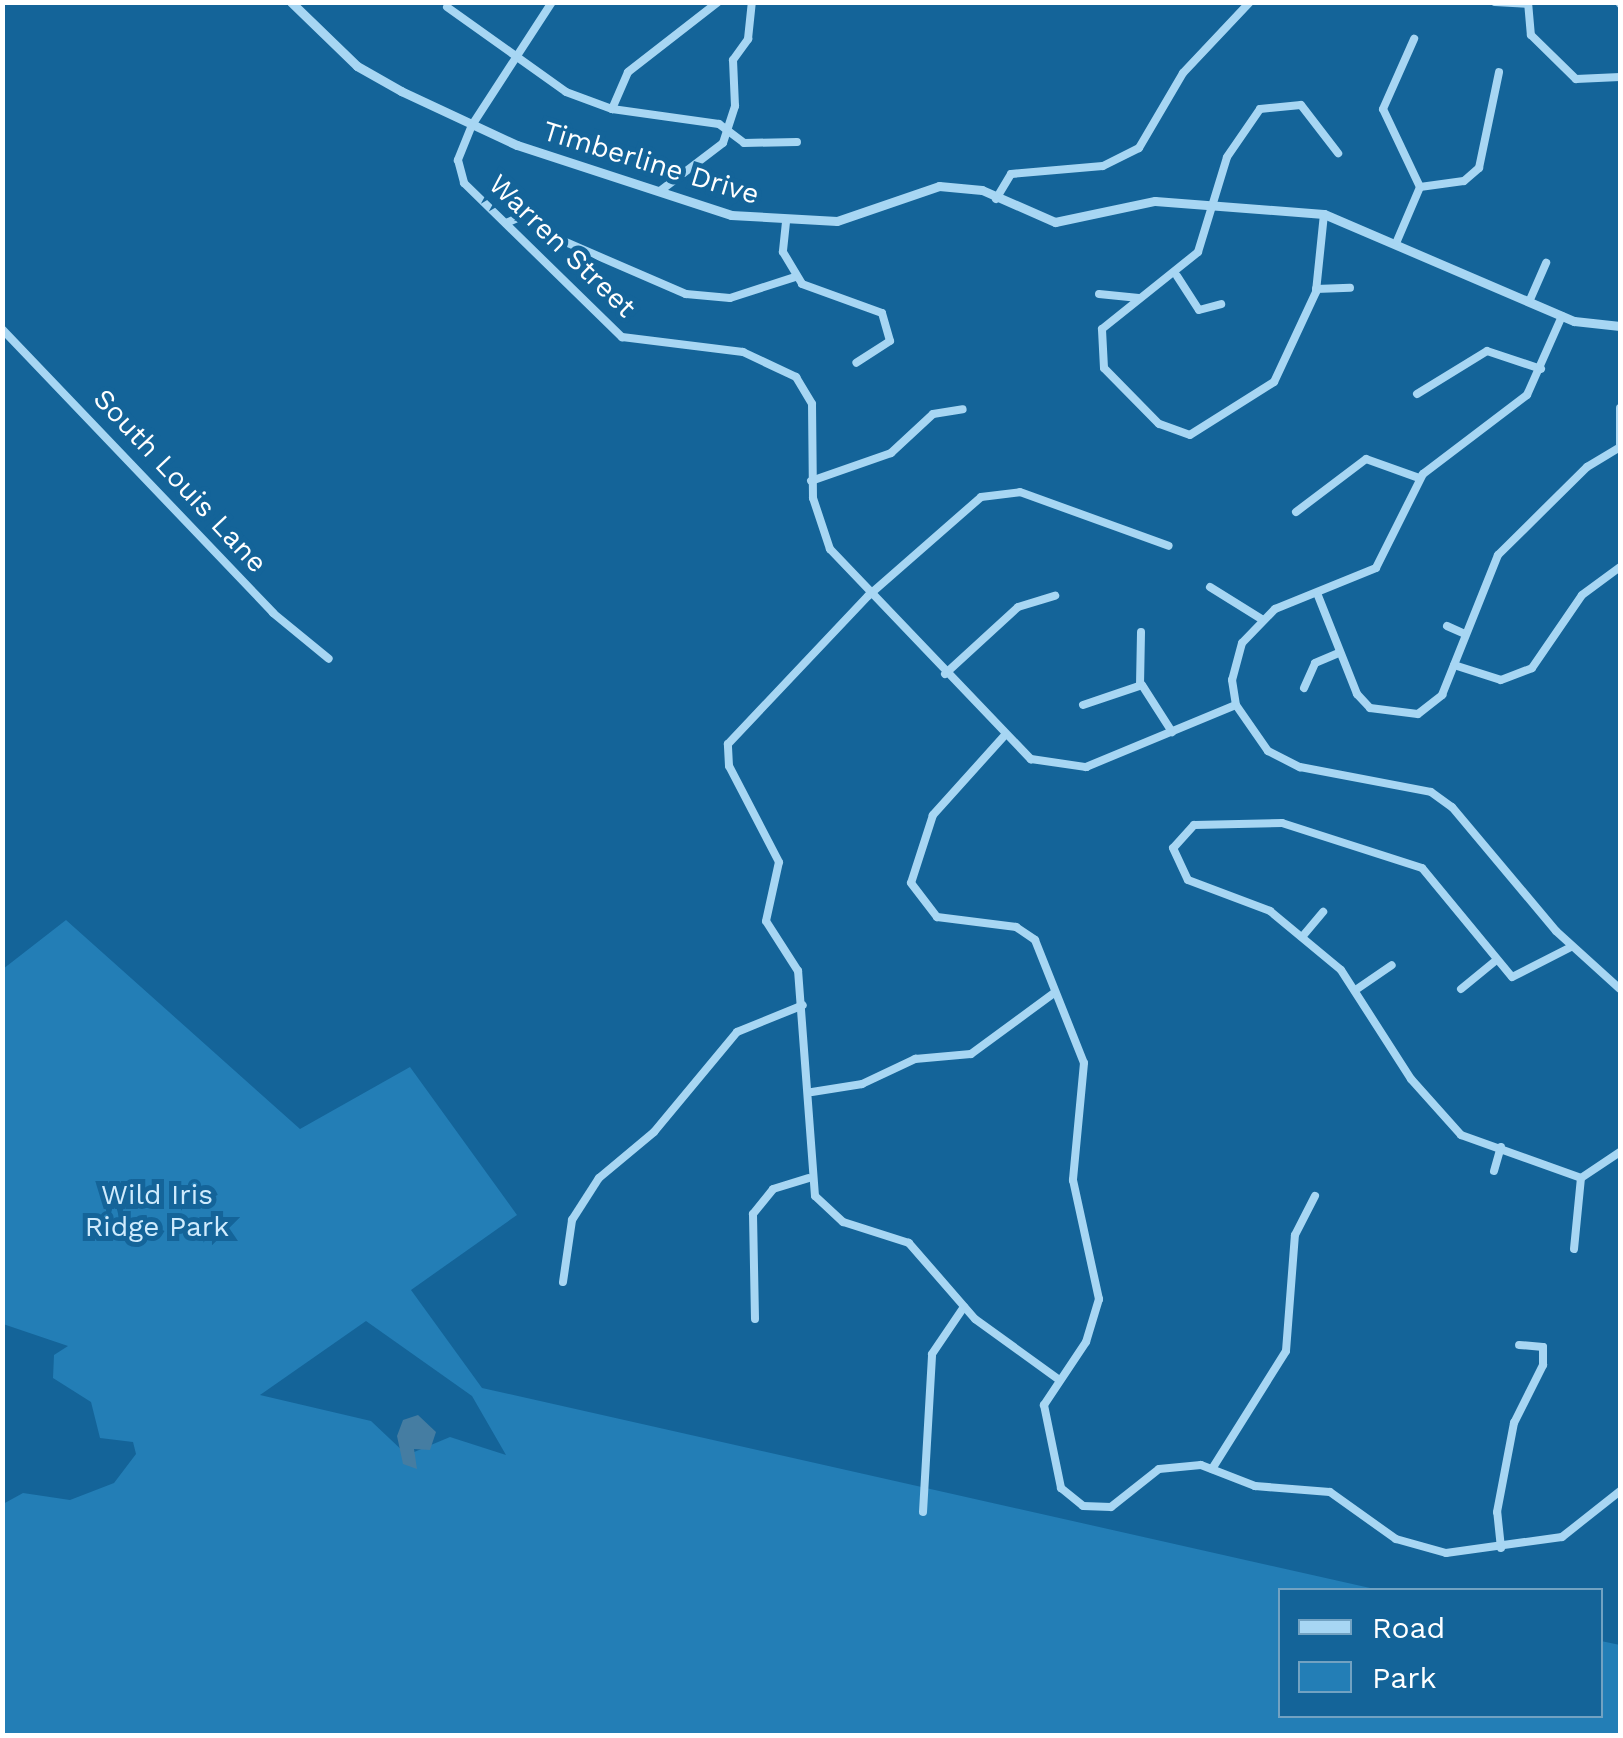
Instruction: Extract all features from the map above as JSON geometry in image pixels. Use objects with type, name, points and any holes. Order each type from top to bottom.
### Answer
[{"type":"street","points":[[291,2],[357,66],[472,125],[514,53],[552,2]]},
{"type":"street","points":[[612,109],[628,72],[718,2]]},
{"type":"street","points":[[660,191],[713,154],[727,129],[733,60],[748,39],[752,2]]},
{"type":"street","points":[[996,199],[1011,174],[1103,166],[1139,148],[1183,74],[1250,2]]},
{"type":"street","points":[[1495,2],[1528,3],[1531,35],[1576,79],[1620,77]]},
{"type":"street","points":[[447,7],[566,92],[612,109],[727,129],[744,143],[797,142]]},
{"type":"street","points":[[1397,241],[1420,187],[1383,114],[1414,39]]},
{"type":"street","points":[[1420,187],[1464,181],[1479,168],[1499,72]]},
{"type":"street","points":[[1324,214],[1316,290],[1274,382],[1190,436],[1159,424],[1100,359],[1102,329],[1139,298],[1177,276],[1198,252],[1227,157],[1267,104],[1307,109],[1338,153]]},
{"type":"street","name":"Timberline Drive","points":[[472,125],[660,191],[786,222],[865,215],[939,186],[996,199],[1055,222],[1132,203],[1215,204],[1324,214],[1397,241],[1562,316],[1620,326]]},
{"type":"street","name":"Warren Street","points":[[472,125],[459,172],[622,337],[784,367],[812,404],[810,481],[830,549],[868,596],[1004,735],[1038,763],[1068,770],[1236,705]]},
{"type":"street","points":[[506,222],[532,212],[561,240],[686,294],[730,298],[795,277],[882,313],[890,341],[856,362]]},
{"type":"street","points":[[786,222],[783,252],[795,277]]},
{"type":"street","points":[[1529,302],[1546,264]]},
{"type":"street","points":[[1177,276],[1201,311],[1222,304]]},
{"type":"street","points":[[1316,290],[1350,288]]},
{"type":"street","points":[[1099,294],[1139,298]]},
{"type":"street","points":[[1562,316],[1541,368],[1514,410],[1420,478],[1391,552],[1376,568],[1263,620],[1242,644],[1236,705],[1254,738],[1286,761],[1401,784],[1452,808],[1571,947],[1620,989]]},
{"type":"street","name":"South Louis Lane","points":[[2,329],[273,613],[329,658]]},
{"type":"street","points":[[1417,394],[1487,350],[1541,368]]},
{"type":"street","points":[[1317,593],[1338,653],[1370,708],[1405,716],[1442,695],[1465,634],[1513,536],[1620,447],[1620,408]]},
{"type":"street","points":[[810,481],[892,453],[933,414],[963,409]]},
{"type":"street","points":[[1296,512],[1366,459],[1420,478]]},
{"type":"street","points":[[1058,1379],[964,1308],[909,1244],[834,1216],[808,1178],[812,1092],[797,967],[767,926],[779,862],[729,766],[728,744],[868,596],[960,510],[1004,490],[1168,546]]},
{"type":"street","points":[[1454,665],[1502,680],[1532,668],[1582,595],[1620,567]]},
{"type":"street","points":[[1210,587],[1263,620]]},
{"type":"street","points":[[946,674],[1018,607],[1055,596]]},
{"type":"street","points":[[1447,626],[1465,634]]},
{"type":"street","points":[[1141,632],[1140,685],[1172,732]]},
{"type":"street","points":[[1304,688],[1316,663],[1338,653]]},
{"type":"street","points":[[1084,705],[1140,685]]},
{"type":"street","points":[[1004,735],[933,815],[912,889],[942,919],[1026,932],[1086,1070],[1072,1170],[1100,1287],[1091,1333],[1058,1379],[1042,1426],[1070,1498],[1111,1506],[1159,1470],[1212,1470],[1255,1486],[1330,1492],[1396,1539],[1430,1551],[1501,1548],[1580,1529],[1620,1491]]},
{"type":"street","points":[[1571,947],[1522,978],[1494,962],[1433,879],[1399,856],[1262,820],[1184,831],[1174,860],[1188,880],[1254,902],[1302,937],[1357,989],[1453,1128],[1582,1178]]},
{"type":"street","points":[[1302,937],[1323,912]]},
{"type":"street","points":[[1460,989],[1494,962]]},
{"type":"street","points":[[1357,989],[1392,965]]},
{"type":"street","points":[[812,1092],[862,1084],[908,1060],[970,1054],[1054,992]]},
{"type":"street","points":[[563,1282],[572,1220],[599,1178],[654,1132],[737,1032],[803,1005]]},
{"type":"street","points":[[1494,1171],[1501,1148]]},
{"type":"street","points":[[1574,1249],[1582,1178],[1620,1152]]},
{"type":"street","points":[[755,1319],[753,1214],[773,1190],[808,1178]]},
{"type":"street","points":[[1212,1470],[1286,1351],[1295,1235],[1315,1196]]},
{"type":"street","points":[[923,1512],[932,1354],[964,1308]]},
{"type":"street","points":[[1501,1548],[1497,1512],[1514,1423],[1542,1371],[1543,1347],[1520,1345]]},
{"type":"green space","name":"Wild Iris Ridge Park","points":[[66,920],[300,1129],[410,1067],[517,1215],[411,1290],[482,1388],[1370,1588],[1278,1588],[1278,1718],[1603,1718],[1603,1641],[1620,1645],[1620,1735],[3,1736],[3,1504],[23,1493],[70,1500],[114,1483],[136,1454],[133,1442],[100,1438],[91,1402],[53,1378],[54,1355],[68,1346],[3,1324],[3,969]],"holes":[[[366,1321],[472,1396],[506,1455],[450,1437],[407,1455],[371,1421],[260,1395]]]},
{"type":"shaded area","points":[[418,1415],[436,1432],[430,1450],[414,1449],[417,1469],[403,1464],[397,1436],[403,1420]]}]
